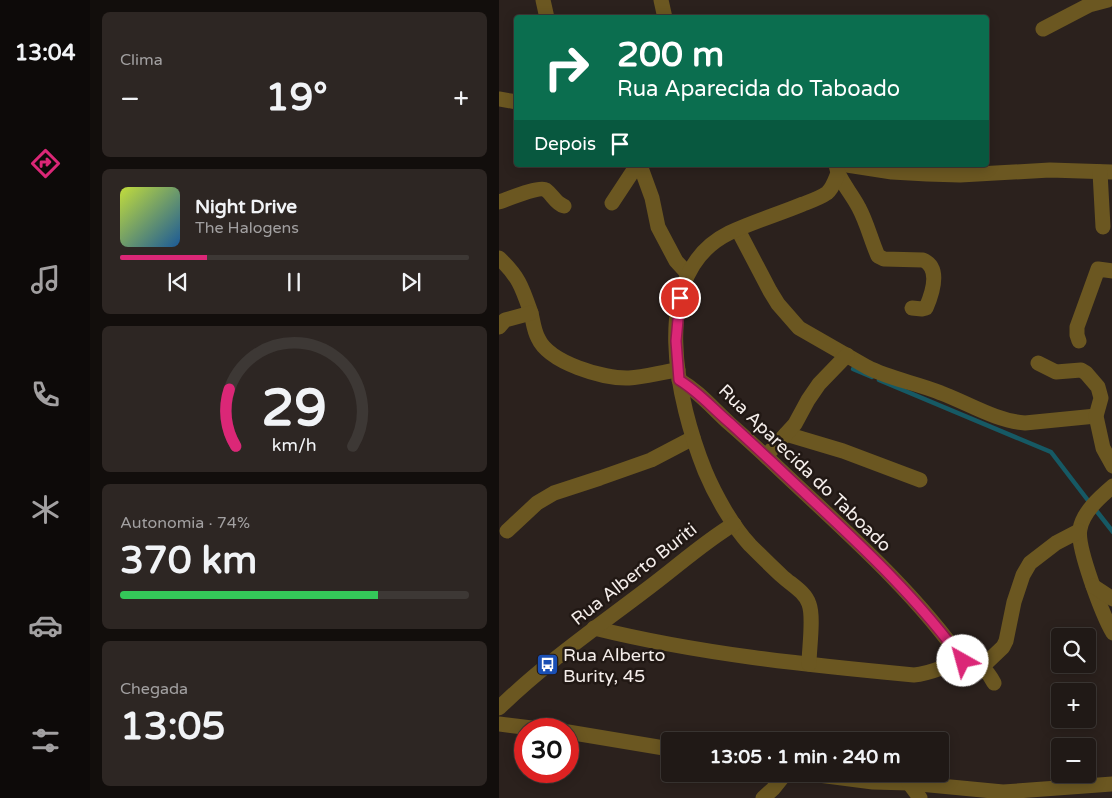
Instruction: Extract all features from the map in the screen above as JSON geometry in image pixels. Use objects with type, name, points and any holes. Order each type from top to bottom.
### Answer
[{"type":"street","points":[[543,0],[546,15]]},
{"type":"street","points":[[661,0],[664,15]]},
{"type":"street","points":[[1043,29],[1089,5],[1107,0]]},
{"type":"street","points":[[499,99],[514,102]]},
{"type":"street","points":[[612,203],[637,167]]},
{"type":"street","points":[[639,167],[652,198],[658,227],[676,261],[687,274]]},
{"type":"street","points":[[840,168],[935,175],[1001,174],[1049,170],[1106,172],[1103,227]]},
{"type":"street","points":[[809,664],[811,609],[807,598],[749,544],[734,524],[709,481],[693,438],[686,418],[678,375],[676,341],[678,308],[687,274],[697,259],[710,246],[728,234],[782,213],[828,192],[840,168]]},
{"type":"street","points":[[840,168],[864,218],[878,256],[884,259],[918,259],[929,262],[933,269],[932,288],[926,308],[917,309]]},
{"type":"street","points":[[499,202],[538,189],[546,190],[557,202],[564,206]]},
{"type":"street","points":[[739,230],[770,291],[787,315],[804,331],[877,372],[941,393],[977,409],[1015,422],[1025,423],[1096,416]]},
{"type":"street","points":[[502,265],[513,272],[520,283],[538,340],[563,362],[583,370],[615,378],[678,375]]},
{"type":"street","points":[[1079,341],[1077,327],[1098,269],[1112,271]]},
{"type":"street","points":[[499,327],[505,320],[531,313]]},
{"type":"street","points":[[766,456],[795,424],[807,400],[819,384],[847,355]]},
{"type":"street","points":[[1038,363],[1056,372],[1076,370],[1086,372],[1095,383],[1101,393],[1096,416],[1103,448],[1112,466]]},
{"type":"street","name":"Rua Aparecida do Taboado","points":[[678,375],[850,535],[892,577],[963,661]]},
{"type":"street","points":[[786,434],[843,451],[920,480]]},
{"type":"street","points":[[507,531],[537,503],[554,493],[651,460],[693,438]]},
{"type":"street","points":[[1112,486],[1101,496],[1083,519],[1079,531],[1093,586],[1103,616],[1112,633]]},
{"type":"street","name":"Rua Alberto Buriti","points":[[499,708],[594,628],[714,536],[734,524]]},
{"type":"street","points":[[982,667],[1003,647],[1006,641],[1014,602],[1023,575],[1030,563],[1056,542],[1079,531]]},
{"type":"street","points":[[1093,586],[1112,599]]},
{"type":"street","points":[[594,628],[726,655],[914,675],[933,672],[963,661],[982,667],[994,683]]},
{"type":"street","points":[[499,724],[514,726]]},
{"type":"street","points":[[579,734],[661,748]]},
{"type":"street","points":[[763,798],[779,782]]},
{"type":"street","points":[[873,782],[909,783],[1003,792],[1112,784]]},
{"type":"street","points":[[909,783],[920,798]]},
{"type":"waterway","points":[[853,369],[872,377]]},
{"type":"waterway","points":[[879,380],[1051,452],[1090,503]]},
{"type":"waterway","points":[[1095,509],[1113,532]]},
{"type":"place","name":"Rua Alberto Burity, 45","points":[[547,665]]},
{"type":"route","points":[[680,298],[676,341],[679,380],[700,394],[850,535],[920,608],[963,661]]}]
